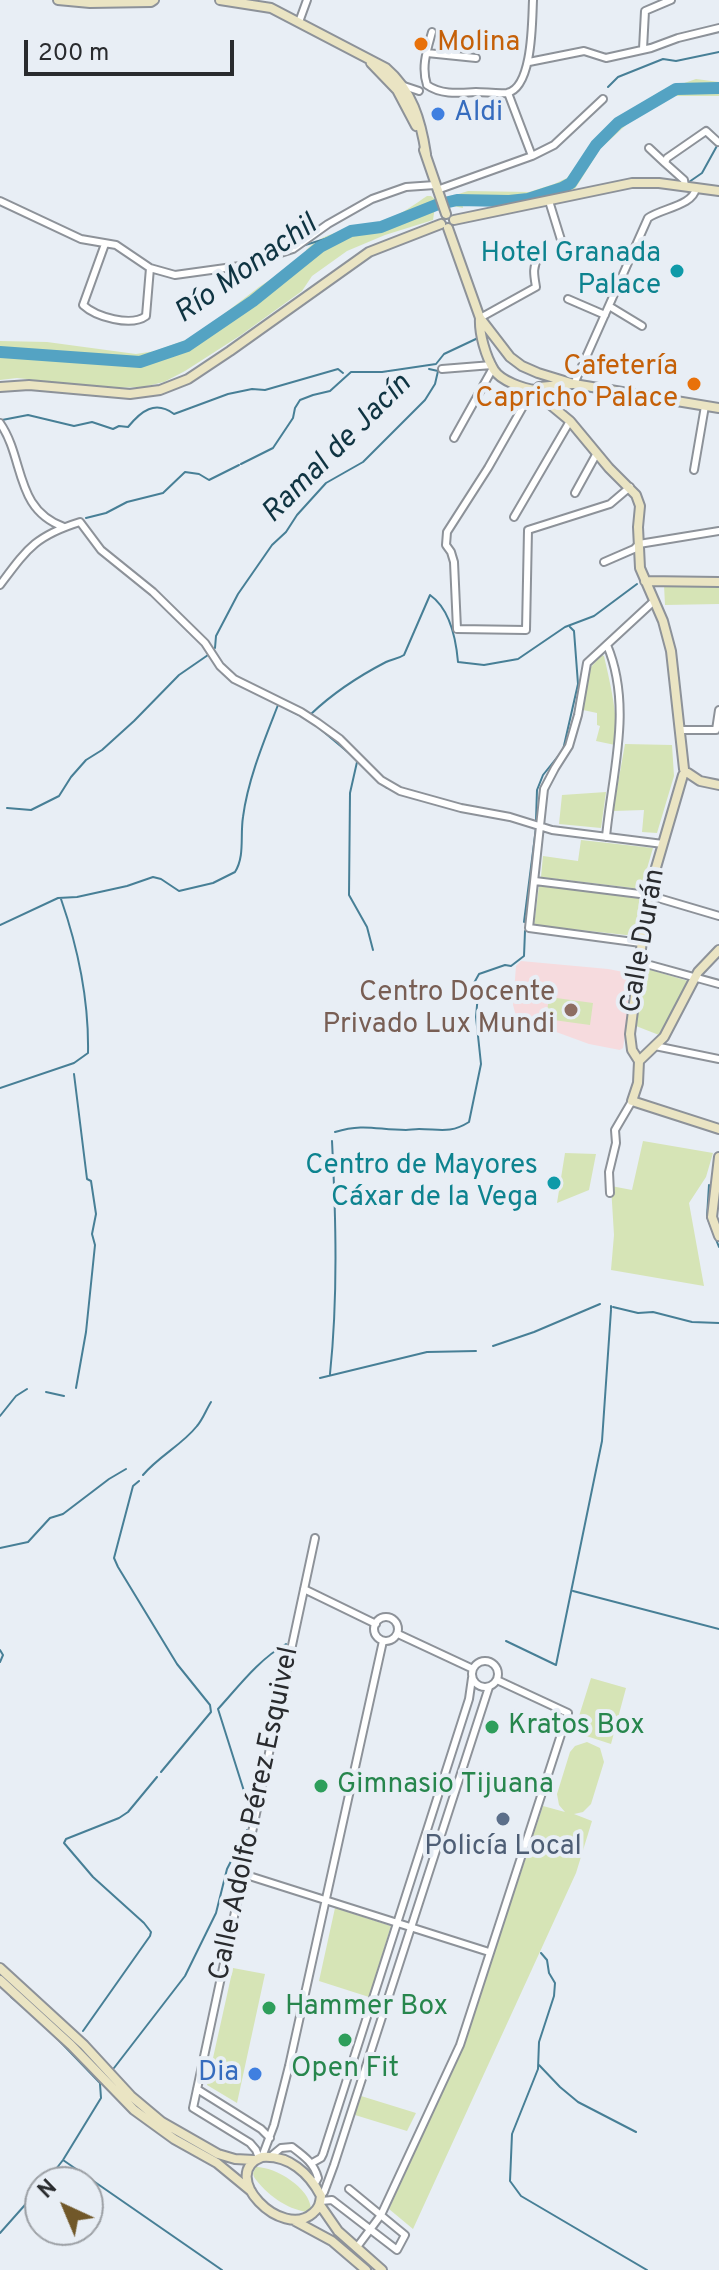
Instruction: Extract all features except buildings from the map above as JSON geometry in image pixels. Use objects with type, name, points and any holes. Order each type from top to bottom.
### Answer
[{"type":"street","points":[[58,0],[165,0]]},
{"type":"street","points":[[0,387],[29,385],[130,394],[160,390],[188,379],[369,252],[453,225],[437,190],[410,97],[386,68],[261,3],[220,0]]},
{"type":"street","points":[[299,22],[307,0]]},
{"type":"street","points":[[432,32],[424,74],[427,85],[450,93],[508,93],[517,87],[529,62],[533,0]]},
{"type":"street","points":[[643,49],[645,11],[671,0]]},
{"type":"street","points":[[529,62],[584,51],[606,58],[719,28]]},
{"type":"street","points":[[427,53],[476,58]]},
{"type":"street","points":[[368,59],[414,113]]},
{"type":"street","points":[[389,80],[410,97]]},
{"type":"street","points":[[400,83],[419,91]]},
{"type":"street","points":[[410,97],[427,85]]},
{"type":"street","points":[[414,113],[419,91]]},
{"type":"street","points":[[508,93],[532,156]]},
{"type":"street","points":[[0,201],[81,239],[116,245],[150,268],[175,275],[240,266],[293,249],[328,224],[389,192],[406,187],[437,190],[532,156],[554,145],[603,99]]},
{"type":"street","points":[[665,163],[667,158],[706,131],[718,142]]},
{"type":"street","points":[[649,148],[684,180],[685,186]]},
{"type":"street","points":[[448,214],[549,201],[632,183],[659,183],[719,191]]},
{"type":"street","points":[[574,384],[648,218],[689,200],[695,195],[696,188]]},
{"type":"street","points":[[549,201],[562,243]]},
{"type":"street","points":[[445,226],[480,318],[510,357],[522,366],[574,384],[719,408]]},
{"type":"street","points":[[105,244],[83,305],[91,312],[140,321],[146,316],[150,268]]},
{"type":"street","points":[[480,318],[536,287],[534,270],[539,257]]},
{"type":"street","points":[[568,299],[605,315]]},
{"type":"street","points":[[609,306],[642,326]]},
{"type":"street","points":[[480,318],[479,326],[488,357],[509,381],[535,389],[574,384]]},
{"type":"street","points":[[454,438],[492,365],[501,355],[510,357]]},
{"type":"street","points":[[442,369],[492,365]]},
{"type":"street","points":[[538,373],[541,380],[447,532],[446,545],[454,562],[457,629],[526,630],[528,530],[610,504],[630,487]]},
{"type":"street","points":[[535,389],[570,421],[636,495],[640,506],[640,568],[663,621],[671,651],[685,772],[700,781],[719,785]]},
{"type":"street","points":[[694,470],[705,406]]},
{"type":"street","points":[[514,517],[570,421]]},
{"type":"street","points":[[1,425],[11,440],[20,480],[32,503],[45,517],[64,527]]},
{"type":"street","points":[[575,493],[597,453]]},
{"type":"street","points":[[0,585],[28,548],[42,537],[80,522],[101,550],[153,592],[205,643],[220,666],[234,679],[318,723],[340,739],[381,780],[400,791],[541,827],[663,844]]},
{"type":"street","points":[[604,562],[639,544],[719,531]]},
{"type":"street","points":[[645,581],[719,582]]},
{"type":"street","points":[[641,943],[529,928],[544,789],[569,746],[587,663],[654,601]]},
{"type":"street","points":[[606,837],[621,725],[615,676],[607,645]]},
{"type":"street","points":[[680,730],[716,730],[719,710]]},
{"type":"street","name":"Calle Durán","points":[[639,1061],[633,1054],[630,1041],[648,895],[685,772]]},
{"type":"street","points":[[535,881],[648,895],[719,916]]},
{"type":"street","points":[[610,1193],[609,1172],[616,1143],[615,1130],[632,1101],[638,1083],[639,1061],[664,1037],[694,978],[719,950]]},
{"type":"street","points":[[639,962],[719,984]]},
{"type":"street","points":[[655,1046],[719,1059]]},
{"type":"street","points":[[632,1101],[719,1129]]},
{"type":"street","points":[[719,1157],[712,1217],[719,1236]]},
{"type":"street","name":"Calle Adolfo Pérez Esquivel","points":[[197,2089],[315,1538]]},
{"type":"street","points":[[304,1589],[376,1624]]},
{"type":"street","points":[[383,1618],[392,1618],[398,1625],[398,1634],[391,1640],[383,1641],[376,1636],[376,1624],[383,1618]]},
{"type":"street","points":[[398,1634],[473,1669]]},
{"type":"street","points":[[261,2158],[274,2125],[383,1641]]},
{"type":"street","points":[[294,2220],[308,2217],[321,2201],[334,2165],[489,1687],[497,1680],[497,1668],[490,1662],[479,1663],[473,1669],[469,1699],[323,2154],[312,2163]]},
{"type":"street","points":[[472,1678],[480,1686],[489,1687]]},
{"type":"street","points":[[357,2247],[381,2215],[460,2045],[568,1713],[497,1680]]},
{"type":"street","points":[[243,1874],[489,1952]]},
{"type":"street","points":[[0,1968],[84,2045],[138,2103],[172,2129],[218,2154],[235,2159],[279,2157],[298,2168],[314,2185],[330,2222],[382,2270]]},
{"type":"street","points":[[0,1980],[71,2045],[134,2110],[174,2139],[217,2163],[266,2208],[332,2241],[366,2270]]},
{"type":"street","points":[[261,2158],[250,2143],[193,2108],[197,2089],[261,2129],[270,2138]]},
{"type":"street","points":[[251,2191],[247,2184],[250,2164],[281,2148],[292,2147],[312,2163],[318,2178],[314,2185]]},
{"type":"street","points":[[321,2201],[332,2200],[397,2250],[405,2235],[349,2189]]},
{"type":"shaded area","name":"Centro Docente Privado Lux Mundi","points":[[521,961],[634,974],[623,1048],[589,1044],[548,1029],[528,1030],[516,1016],[513,1005],[516,966]]},
{"type":"green space","points":[[696,79],[719,82],[719,96],[674,96],[637,115],[600,149],[575,189],[525,201],[481,199],[462,202],[463,208],[453,206],[449,197],[468,191],[529,192],[567,178],[616,119],[661,91]]},
{"type":"green space","points":[[427,196],[436,200],[433,220],[347,251],[312,276],[302,291],[241,335],[164,382],[143,387],[110,388],[17,378],[0,380],[0,341],[47,342],[136,354],[155,351],[194,337],[259,287],[308,255],[306,250],[314,243],[334,233],[389,219]]},
{"type":"green space","points":[[664,585],[719,586],[719,604],[665,605]]},
{"type":"green space","points":[[602,655],[613,700],[615,745],[596,741],[600,726],[597,725],[597,713],[583,710],[589,669]]},
{"type":"green space","points":[[625,744],[672,745],[674,776],[657,833],[642,832],[644,810],[613,811]]},
{"type":"green space","points":[[606,792],[601,828],[559,824],[562,795]]},
{"type":"green space","points":[[581,840],[653,848],[641,889],[541,877],[543,856],[578,861]]},
{"type":"green space","points":[[539,886],[640,898],[635,936],[534,925]]},
{"type":"green space","points":[[644,968],[688,981],[659,1035],[636,1026]]},
{"type":"green space","points":[[549,997],[593,1003],[590,1025],[546,1019]]},
{"type":"green space","points":[[643,1141],[713,1153],[706,1177],[689,1203],[704,1286],[611,1270],[614,1235],[611,1186],[632,1190]]},
{"type":"green space","points":[[565,1153],[596,1154],[589,1190],[557,1203]]},
{"type":"green space","points":[[591,1678],[626,1688],[611,1744],[574,1732]]},
{"type":"green space","points":[[587,1742],[600,1748],[604,1762],[591,1804],[583,1812],[574,1814],[592,1821],[576,1873],[413,2229],[389,2209],[463,2047],[543,1806],[565,1812],[559,1805],[557,1794],[570,1752],[575,1746]]},
{"type":"green space","points":[[335,1908],[391,1926],[369,1997],[319,1981]]},
{"type":"green space","points":[[233,1968],[265,1974],[237,2103],[207,2085]]},
{"type":"green space","points":[[361,2096],[416,2113],[407,2131],[355,2115]]},
{"type":"green space","points":[[256,2167],[291,2180],[305,2194],[311,2209],[307,2212],[292,2208],[271,2195],[254,2177]]},
{"type":"waterway","points":[[608,87],[618,77],[663,59],[676,61],[719,52]]},
{"type":"waterway","name":"Río Monachil","points":[[0,352],[140,362],[187,346],[253,301],[320,247],[351,231],[381,227],[457,200],[528,199],[562,188],[571,183],[596,145],[618,123],[676,89],[719,88]]},
{"type":"waterway","points":[[689,182],[702,173],[718,144]]},
{"type":"waterway","points":[[302,246],[351,231]]},
{"type":"waterway","points":[[241,464],[273,448],[293,418],[300,400],[330,391],[351,372],[382,372],[436,364],[444,354],[478,338]]},
{"type":"waterway","points":[[2,420],[28,415],[74,426],[92,422],[113,429],[128,427],[149,409],[161,408],[174,414],[228,394],[265,390],[338,369],[343,373]]},
{"type":"waterway","name":"Ramal de Jacín","points":[[215,648],[216,636],[238,594],[272,545],[326,483],[363,462],[425,400],[435,384],[438,371],[429,369]]},
{"type":"waterway","points":[[86,518],[106,513],[127,502],[163,493],[185,472],[199,474],[209,480],[239,465]]},
{"type":"waterway","points":[[311,714],[356,679],[404,655],[430,595],[447,616],[454,634],[458,662],[484,665],[518,659],[565,627],[594,616],[637,584]]},
{"type":"waterway","points":[[536,820],[537,790],[543,775],[563,750],[578,684],[574,631],[570,627]]},
{"type":"waterway","name":"Ramal de Jacín","points":[[7,808],[31,810],[59,796],[86,760],[134,721],[179,675],[208,655]]},
{"type":"waterway","points":[[0,925],[58,898],[127,886],[153,877],[179,891],[213,883],[235,872],[240,859],[249,789],[278,705]]},
{"type":"waterway","points":[[287,709],[299,715]]},
{"type":"waterway","points":[[312,722],[356,759]]},
{"type":"waterway","points":[[357,762],[350,793],[349,895],[367,927],[373,950]]},
{"type":"waterway","points":[[360,764],[387,788]]},
{"type":"waterway","points":[[524,922],[536,828]]},
{"type":"waterway","points":[[0,1088],[74,1063],[88,1053],[87,1014],[81,975],[61,899]]},
{"type":"waterway","points":[[335,1132],[363,1127],[444,1130],[469,1122],[481,1064],[476,1017],[478,994],[474,983],[479,974],[505,965],[511,966],[524,956],[525,931]]},
{"type":"waterway","points":[[74,1074],[87,1179],[91,1181],[96,1214],[86,1332],[76,1388]]},
{"type":"waterway","points":[[330,1374],[336,1258],[332,1141]]},
{"type":"waterway","points":[[709,1185],[707,1217],[719,1247]]},
{"type":"waterway","points":[[493,1346],[600,1304]]},
{"type":"waterway","points":[[613,1307],[638,1313],[653,1312],[692,1322],[719,1323]]},
{"type":"waterway","points":[[506,1641],[556,1665],[602,1441],[611,1310]]},
{"type":"waterway","points":[[320,1378],[427,1352],[476,1351]]},
{"type":"waterway","points":[[0,1416],[16,1396],[27,1389]]},
{"type":"waterway","points":[[46,1392],[64,1396]]},
{"type":"waterway","points":[[143,1475],[191,1433],[211,1402]]},
{"type":"waterway","points":[[0,1548],[28,1542],[50,1518],[63,1514],[126,1469]]},
{"type":"waterway","points":[[139,1481],[133,1486],[114,1558],[177,1664],[210,1705],[211,1712],[161,1772]]},
{"type":"waterway","points":[[573,1591],[719,1629]]},
{"type":"waterway","points":[[250,1810],[218,1709],[258,1666],[286,1644]]},
{"type":"waterway","points":[[0,1650],[3,1655],[0,1662]]},
{"type":"waterway","points":[[83,2031],[151,1932],[93,1877],[64,1843],[66,1839],[128,1812],[157,1777]]},
{"type":"waterway","points":[[114,2068],[185,1976],[216,1913],[227,1869],[247,1830]]},
{"type":"waterway","points":[[541,1953],[547,1960],[555,1983],[554,1996],[539,2042],[538,2069],[512,2134],[510,2181],[521,2196],[647,2270]]},
{"type":"waterway","points":[[11,1997],[28,2011]]},
{"type":"waterway","points":[[48,2029],[100,2083]]},
{"type":"waterway","points":[[539,2065],[578,2102],[636,2132]]},
{"type":"waterway","points":[[58,2166],[101,2098],[100,2084]]},
{"type":"waterway","points":[[63,2160],[222,2270]]},
{"type":"waterway","points":[[0,2233],[24,2206]]},
{"type":"place","name":"Molina","points":[[421,44]]},
{"type":"place","name":"Aldi","points":[[438,114]]},
{"type":"place","name":"Hotel Granada Palace","points":[[677,271]]},
{"type":"place","name":"Cafetería Capricho Palace","points":[[694,384]]},
{"type":"place","name":"Centro Docente Privado Lux Mundi","points":[[571,1010]]},
{"type":"place","name":"Centro de Mayores Cáxar de la Vega","points":[[554,1183]]},
{"type":"place","name":"Kratos Box","points":[[492,1727]]},
{"type":"place","name":"Gimnasio Tijuana","points":[[321,1786]]},
{"type":"place","name":"Policía Local","points":[[503,1819]]},
{"type":"place","name":"Hammer Box","points":[[269,2008]]},
{"type":"place","name":"Open Fit","points":[[345,2040]]},
{"type":"place","name":"Dia","points":[[255,2074]]}]
